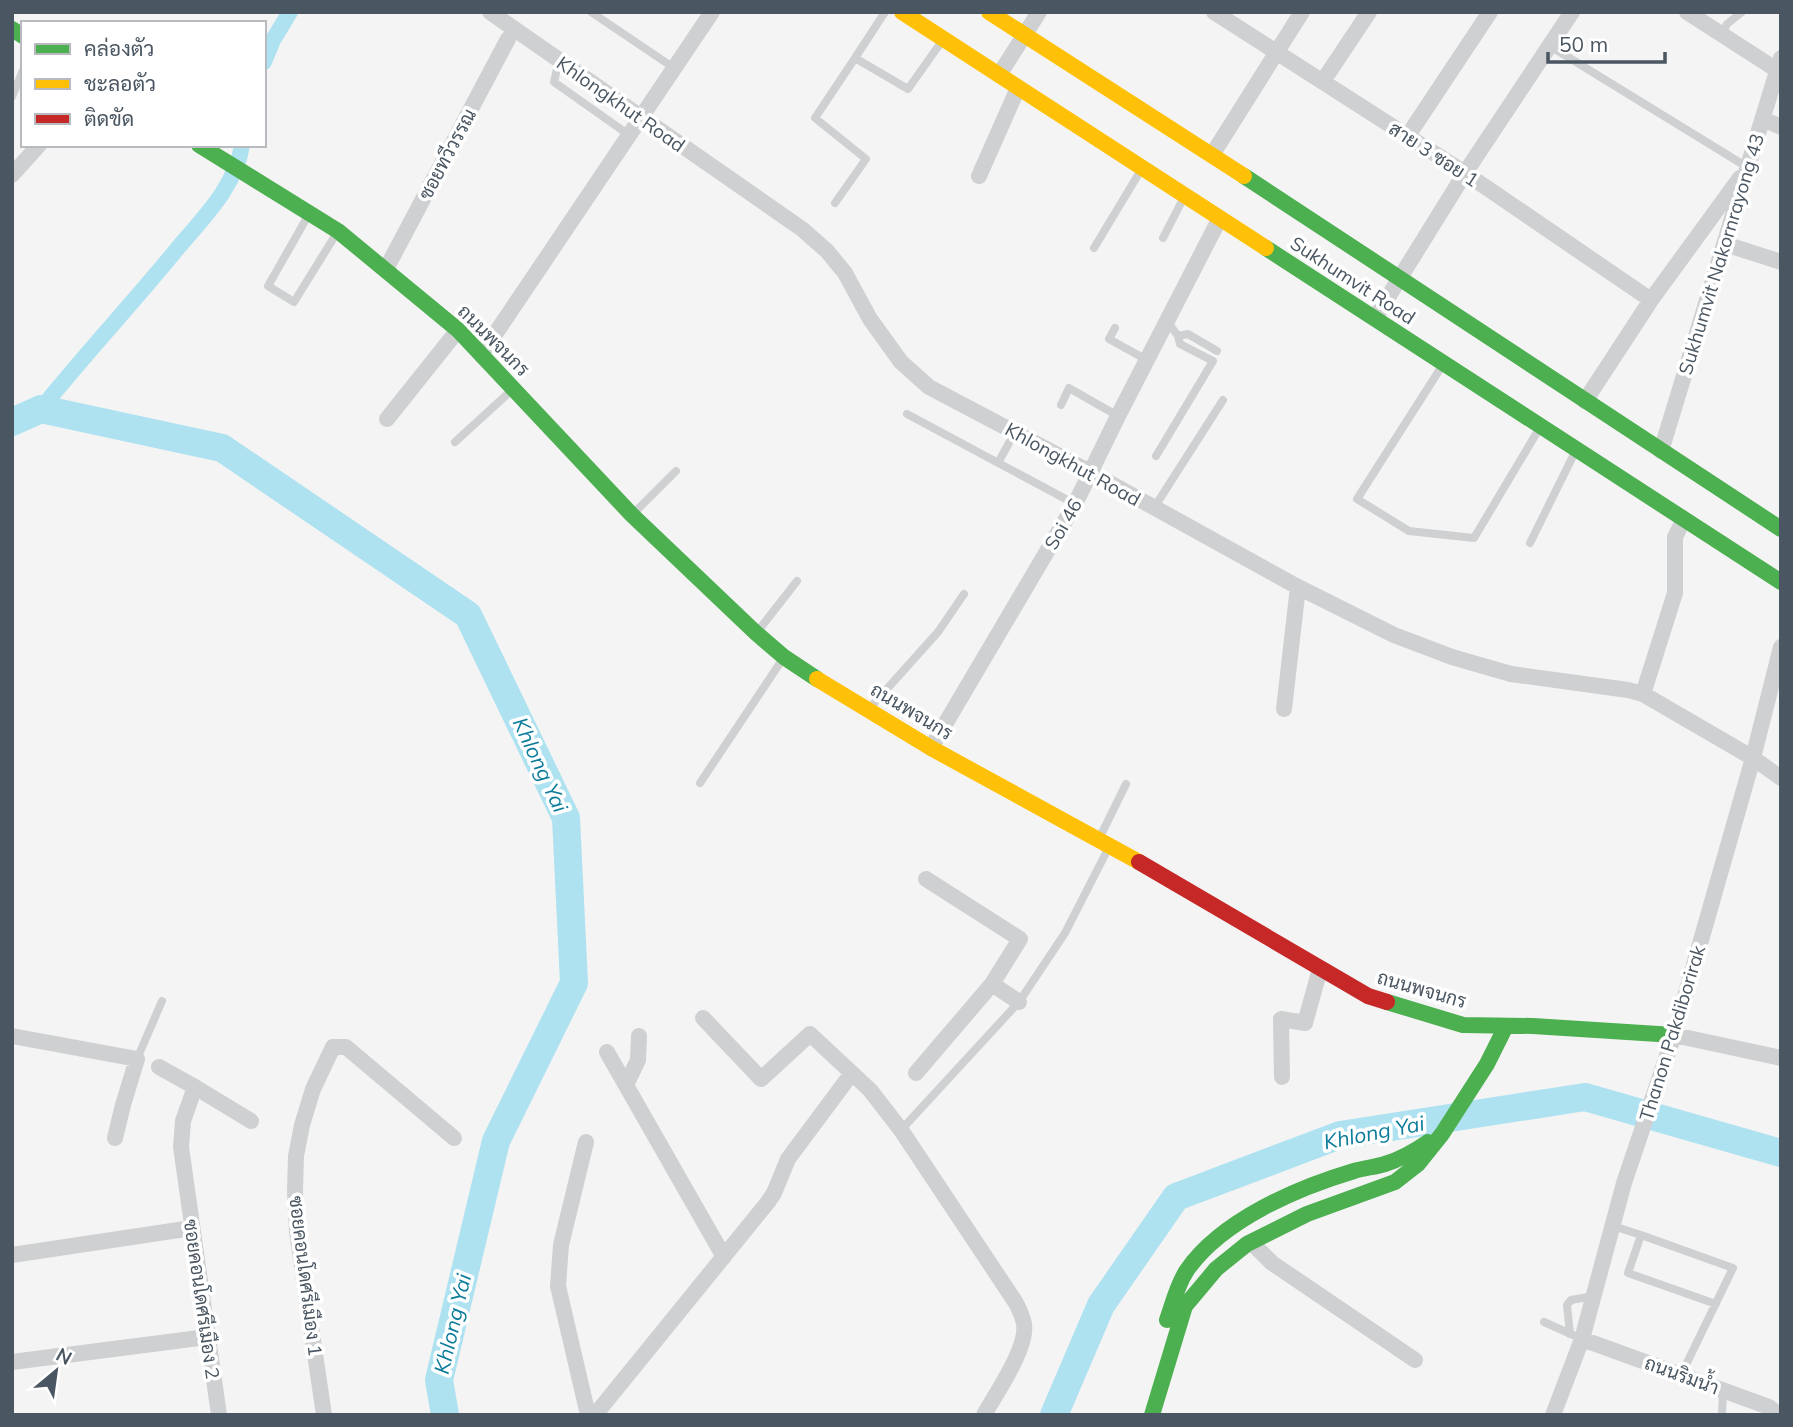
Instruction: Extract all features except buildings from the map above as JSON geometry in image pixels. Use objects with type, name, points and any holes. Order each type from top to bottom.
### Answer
[{"type":"street","name":"Khlongkhut Road","points":[[490,12],[802,229],[828,251],[845,273],[886,342],[901,362],[929,387],[1298,587],[1395,635],[1470,663],[1511,674],[1643,694],[1753,758],[1781,778]]},
{"type":"street","points":[[481,355],[712,12]]},
{"type":"street","name":"Sukhumvit Road","points":[[902,12],[1781,582]]},
{"type":"street","name":"Sukhumvit Road","points":[[989,12],[1212,155],[1781,529]]},
{"type":"street","points":[[999,75],[1039,12]]},
{"type":"street","name":"สาย 3 ซอย 1","points":[[1214,12],[1465,173],[1651,300]]},
{"type":"street","points":[[1212,155],[1301,12]]},
{"type":"street","points":[[1323,81],[1369,12]]},
{"type":"street","points":[[1407,136],[1490,12]]},
{"type":"street","points":[[1374,318],[1465,173],[1572,12]]},
{"type":"street","points":[[1687,12],[1779,64]]},
{"type":"street","name":"ซอยทวีวรรณ","points":[[386,269],[508,39]]},
{"type":"street","name":"Sukhumvit Nakornrayong 43","points":[[1661,451],[1779,64]]},
{"type":"street","points":[[979,176],[1018,88]]},
{"type":"street","points":[[1763,119],[1781,127]]},
{"type":"street","points":[[12,175],[37,147]]},
{"type":"street","name":"ถนนพจนกร","points":[[202,147],[338,232],[458,330],[632,515],[756,633],[784,657],[828,686],[931,748],[1104,842],[1368,996],[1463,1025],[1533,1026],[1674,1035]]},
{"type":"street","points":[[1585,401],[1651,300],[1747,167]]},
{"type":"street","name":"Soi 46","points":[[931,748],[1075,504],[1220,219]]},
{"type":"street","points":[[1725,244],[1781,262]]},
{"type":"street","points":[[387,419],[458,330]]},
{"type":"street","points":[[1643,694],[1675,593],[1675,537],[1684,519]]},
{"type":"street","points":[[1284,709],[1298,587]]},
{"type":"street","name":"Thanon Pakdiborirak","points":[[1553,1415],[1576,1336],[1594,1296],[1624,1183],[1674,1035],[1753,758],[1781,648]]},
{"type":"street","points":[[916,1073],[992,984],[1020,939],[926,879]]},
{"type":"street","points":[[1282,1077],[1281,1019],[1305,1023],[1320,969]]},
{"type":"street","points":[[992,984],[1019,1002]]},
{"type":"street","points":[[703,1018],[761,1079],[810,1034],[870,1090],[901,1130],[1016,1303],[1024,1322],[1024,1336],[1019,1352],[984,1415]]},
{"type":"street","points":[[1152,1415],[1185,1306],[1216,1269],[1251,1242],[1307,1214],[1395,1182],[1418,1164],[1442,1134],[1487,1064],[1506,1026]]},
{"type":"street","points":[[1674,1035],[1781,1058]]},
{"type":"street","points":[[626,1085],[638,1060],[639,1036]]},
{"type":"street","points":[[12,1037],[137,1059],[116,1138]]},
{"type":"street","name":"ซอยคอนโดศรีเมือง 1","points":[[324,1415],[297,1232],[295,1191],[296,1156],[302,1125],[313,1088],[333,1047],[346,1047],[454,1138]]},
{"type":"street","points":[[607,1052],[724,1257]]},
{"type":"street","points":[[159,1067],[251,1121]]},
{"type":"street","points":[[595,1415],[774,1193],[788,1159],[852,1073]]},
{"type":"street","name":"ซอยคอนโดศรีเมือง 2","points":[[195,1087],[183,1121],[181,1147],[219,1415]]},
{"type":"street","points":[[1137,1415],[1178,1289],[1185,1273],[1206,1246],[1258,1211],[1312,1186],[1401,1158],[1442,1134]]},
{"type":"street","points":[[586,1142],[561,1245],[558,1286],[588,1415]]},
{"type":"street","points":[[1329,1181],[1336,1204]]},
{"type":"street","points":[[12,1255],[192,1228]]},
{"type":"street","points":[[1251,1242],[1272,1263],[1415,1360]]},
{"type":"street","points":[[12,1362],[207,1336]]},
{"type":"street","name":"ถนนริมน้ำ","points":[[1576,1336],[1769,1407],[1779,1415]]},
{"type":"lane","points":[[591,12],[674,68]]},
{"type":"lane","points":[[835,203],[866,159],[815,118],[885,12]]},
{"type":"lane","points":[[1722,34],[1727,24],[1742,12]]},
{"type":"lane","points":[[855,58],[908,89],[943,39]]},
{"type":"lane","points":[[1549,46],[1747,167]]},
{"type":"lane","points":[[559,60],[555,82],[629,135]]},
{"type":"lane","points":[[12,97],[21,76]]},
{"type":"lane","points":[[1094,248],[1142,167]]},
{"type":"lane","points":[[1163,238],[1185,195]]},
{"type":"lane","points":[[309,214],[268,286],[293,302],[338,232]]},
{"type":"lane","points":[[1156,456],[1213,361],[1180,344],[1168,322]]},
{"type":"lane","points":[[1115,328],[1109,339],[1147,360]]},
{"type":"lane","points":[[1178,336],[1188,334],[1217,351]]},
{"type":"lane","points":[[1443,363],[1357,499],[1409,531],[1474,538],[1540,426]]},
{"type":"lane","points":[[1061,405],[1069,388],[1118,416]]},
{"type":"lane","points":[[455,442],[513,389]]},
{"type":"lane","points":[[1154,508],[1223,400]]},
{"type":"lane","points":[[907,414],[1075,504]]},
{"type":"lane","points":[[998,463],[1014,432]]},
{"type":"lane","points":[[1530,543],[1577,449]]},
{"type":"lane","points":[[632,515],[677,471]]},
{"type":"lane","points":[[756,633],[797,581]]},
{"type":"lane","points":[[869,709],[938,632],[964,594]]},
{"type":"lane","points":[[700,783],[784,657]]},
{"type":"lane","points":[[901,1130],[1019,1002],[1065,933],[1126,784]]},
{"type":"lane","points":[[137,1059],[162,1001]]},
{"type":"lane","points":[[1613,1226],[1733,1268],[1681,1375]]},
{"type":"lane","points":[[1641,1235],[1628,1273],[1716,1304]]},
{"type":"lane","points":[[1576,1336],[1567,1305],[1572,1300],[1594,1296]]},
{"type":"lane","points":[[1544,1322],[1576,1336]]},
{"type":"lane","points":[[1722,1415],[1723,1390]]},
{"type":"waterway","points":[[266,57],[290,12]]},
{"type":"waterway","points":[[41,409],[217,201],[233,174],[242,147]]},
{"type":"waterway","name":"Khlong Yai","points":[[12,422],[41,409],[222,448],[468,615],[566,818],[574,983],[496,1141],[439,1380],[445,1415]]},
{"type":"waterway","name":"Khlong Yai","points":[[1054,1415],[1101,1305],[1176,1197],[1340,1135],[1585,1097],[1781,1153]]},
{"type":"traffic: fast","points":[[12,29],[21,35]]},
{"type":"traffic: fast","points":[[202,147],[338,231],[458,330],[632,515],[756,633],[784,657],[817,679]]},
{"type":"traffic: fast","points":[[1244,176],[1781,529]]},
{"type":"traffic: fast","points":[[1266,248],[1781,582]]},
{"type":"traffic: fast","points":[[1387,1002],[1463,1025],[1533,1026],[1674,1035]]},
{"type":"traffic: fast","points":[[1152,1415],[1185,1306],[1216,1269],[1247,1244],[1307,1214],[1395,1182],[1418,1164],[1442,1134],[1487,1064],[1506,1026]]},
{"type":"traffic: fast","points":[[1167,1320],[1187,1270],[1202,1252],[1240,1221],[1285,1197],[1354,1171],[1391,1162],[1428,1142]]},
{"type":"traffic: slow","points":[[902,12],[1266,248]]},
{"type":"traffic: slow","points":[[989,12],[1244,176]]},
{"type":"traffic: slow","points":[[817,679],[931,748],[1139,862]]},
{"type":"traffic: jam","points":[[1139,862],[1368,996],[1387,1002]]}]
